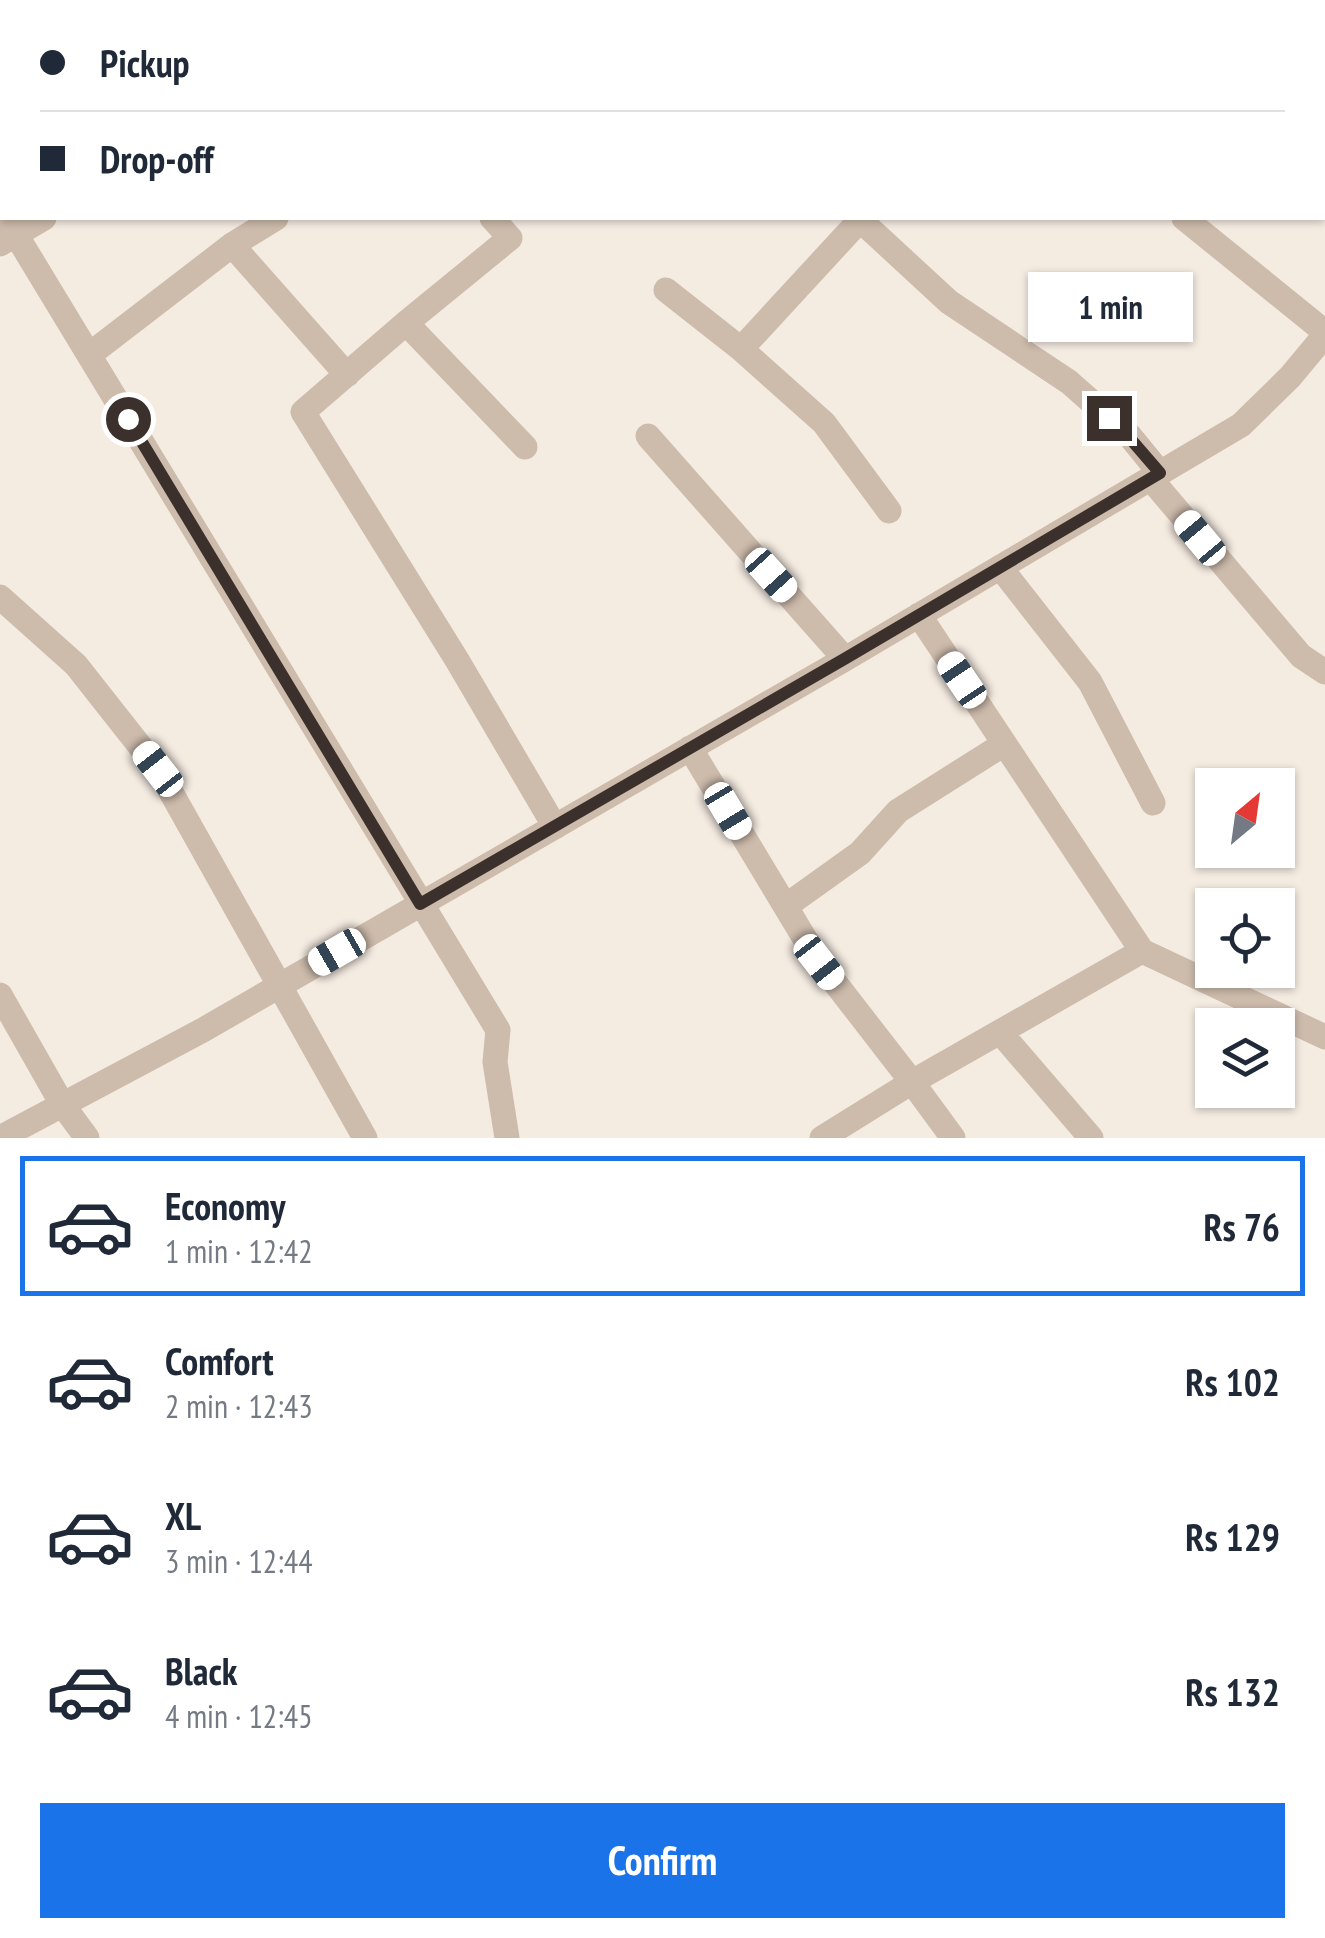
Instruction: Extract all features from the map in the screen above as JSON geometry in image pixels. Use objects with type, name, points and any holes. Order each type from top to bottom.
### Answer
[{"type":"street","points":[[38,220],[5,231],[89,354],[498,1030],[496,1062],[507,1138]]},
{"type":"street","points":[[89,354],[232,245],[273,220]]},
{"type":"street","points":[[494,220],[510,238],[303,412],[555,826]]},
{"type":"street","points":[[741,349],[858,220]]},
{"type":"street","points":[[860,220],[949,302],[1069,382],[1128,436],[1155,476],[1301,656],[1325,672]]},
{"type":"street","points":[[0,1138],[203,1030],[1242,425],[1290,378],[1325,334],[1186,220]]},
{"type":"street","points":[[232,245],[347,375]]},
{"type":"street","points":[[666,290],[741,349],[824,423],[888,510]]},
{"type":"street","points":[[406,323],[526,447]]},
{"type":"street","points":[[648,436],[846,658]]},
{"type":"street","points":[[1000,567],[1090,682],[1153,803]]},
{"type":"street","points":[[0,597],[76,665],[158,769],[365,1138]]},
{"type":"street","points":[[919,616],[1142,951],[1325,1037]]},
{"type":"street","points":[[786,906],[860,853],[898,811],[1004,744]]},
{"type":"street","points":[[690,748],[819,962],[954,1138]]},
{"type":"street","points":[[822,1138],[1142,951]]},
{"type":"street","points":[[0,996],[62,1104],[87,1138]]},
{"type":"street","points":[[1000,1032],[1091,1138]]},
{"type":"route","points":[[128,419],[420,904],[1160,473],[1109,418]]}]
